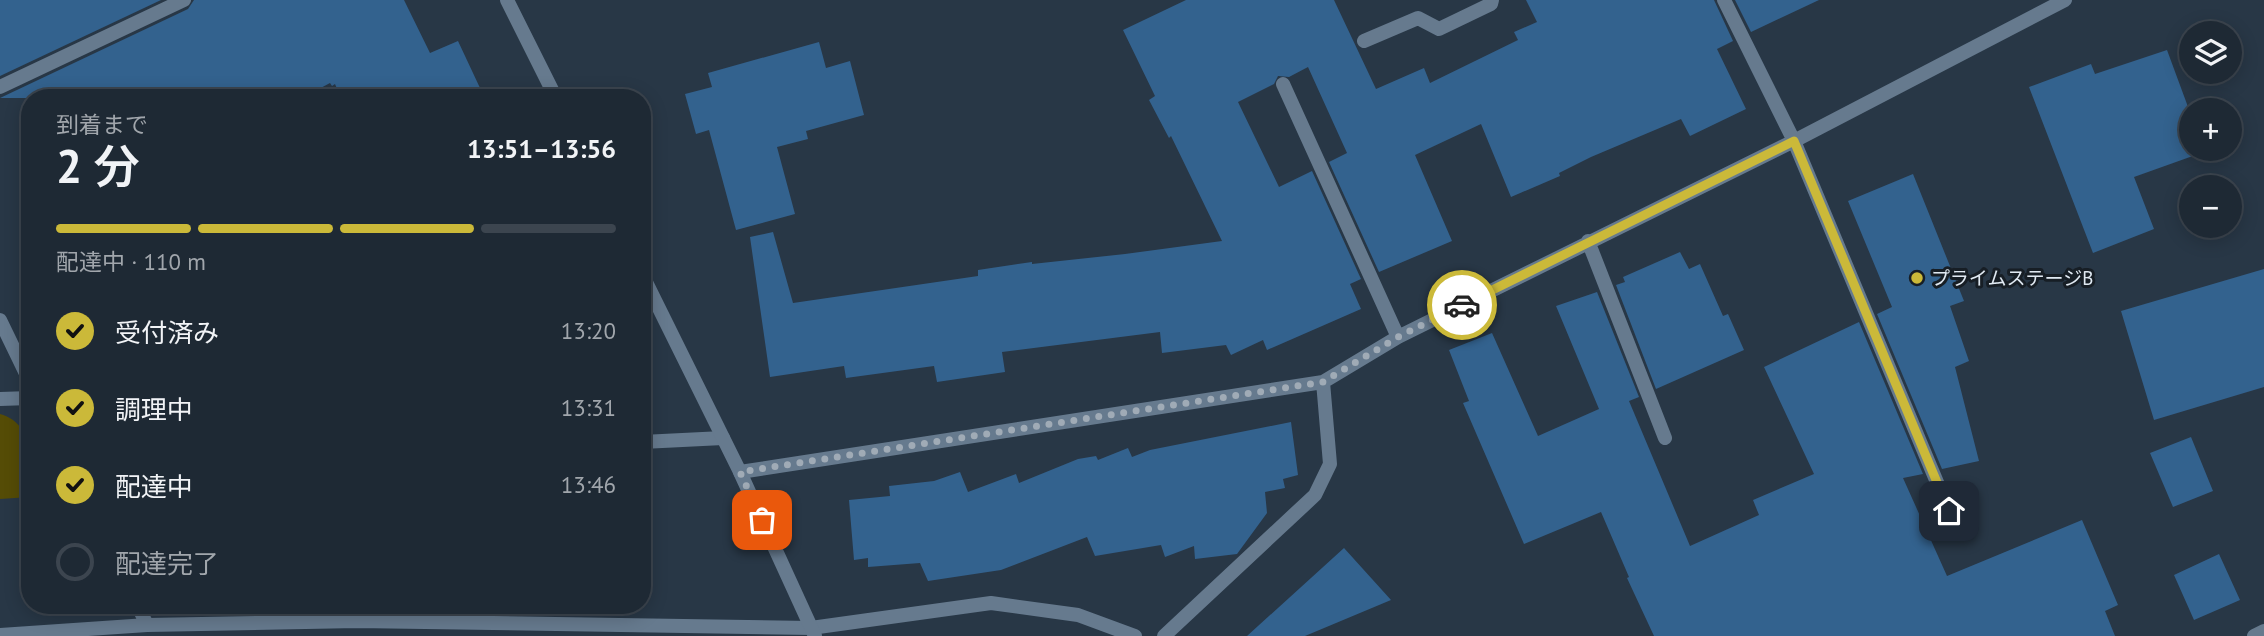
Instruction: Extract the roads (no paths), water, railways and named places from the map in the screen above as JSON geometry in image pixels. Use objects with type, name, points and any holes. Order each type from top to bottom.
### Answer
[{"type":"street","points":[[0,87],[184,0]]},
{"type":"street","points":[[507,0],[552,89]]},
{"type":"street","points":[[1364,41],[1418,18],[1439,29],[1490,4],[1492,0]]},
{"type":"street","points":[[1724,0],[1794,141],[1949,511]]},
{"type":"street","points":[[740,472],[1323,382],[1398,337],[1794,141],[2065,0]]},
{"type":"street","points":[[1283,85],[1398,337]]},
{"type":"street","points":[[1588,241],[1665,438]]},
{"type":"street","points":[[651,292],[740,472],[813,632]]},
{"type":"street","points":[[0,320],[21,362]]},
{"type":"street","points":[[1164,636],[1315,495],[1330,464],[1323,382]]},
{"type":"street","points":[[0,399],[21,398]]},
{"type":"street","points":[[651,442],[723,438]]},
{"type":"street","points":[[0,635],[147,625],[178,631],[357,621],[813,632],[991,603],[1078,615],[1135,636]]},
{"type":"street","points":[[142,614],[147,625]]},
{"type":"street","points":[[2254,636],[2264,631]]},
{"type":"place","name":"プライムステージB","points":[[1917,278]]}]
